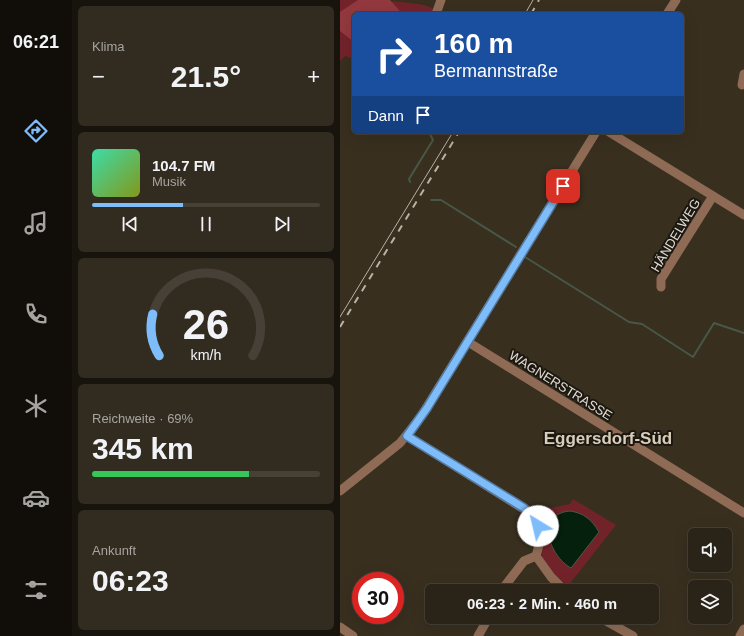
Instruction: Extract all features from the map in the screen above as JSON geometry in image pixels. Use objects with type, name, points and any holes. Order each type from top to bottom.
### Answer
[{"type":"street","points":[[437,12],[441,0]]},
{"type":"street","points":[[669,12],[676,0]]},
{"type":"street","points":[[742,85],[744,74]]},
{"type":"street","points":[[340,491],[394,448],[407,436],[420,418],[595,134]]},
{"type":"street","points":[[612,134],[744,215]]},
{"type":"street","name":"HÄNDELWEG","points":[[661,287],[661,279],[713,196]]},
{"type":"street","name":"WAGNERSTRASSE","points":[[468,342],[744,513]]},
{"type":"street","points":[[407,436],[530,513],[536,522],[539,533],[536,556],[558,584]]},
{"type":"street","points":[[506,584],[524,561],[536,556]]},
{"type":"street","points":[[478,636],[484,624]]},
{"type":"street","points":[[612,624],[633,636]]},
{"type":"street","points":[[340,627],[353,636]]},
{"type":"street","points":[[740,636],[744,629]]},
{"type":"shaded area","points":[[340,0],[404,2],[427,6],[434,9],[433,12],[352,12],[352,58],[345,56],[340,61]]},
{"type":"shaded area","points":[[358,0],[390,0],[400,12],[352,12],[352,40],[340,31],[340,12]]},
{"type":"shaded area","points":[[573,499],[616,525],[570,584],[566,584],[553,574],[542,557],[543,531],[539,513],[545,516],[550,508],[570,504]]},
{"type":"shaded area","points":[[570,511],[579,513],[587,518],[599,532],[571,568],[563,562],[557,554],[549,536],[549,527],[552,519],[559,514]]},
{"type":"waterway","points":[[410,182],[409,179],[433,140],[430,134]]},
{"type":"waterway","points":[[431,200],[441,200],[516,247]]},
{"type":"waterway","points":[[525,257],[629,322],[642,324],[693,357],[714,323],[744,333]]},
{"type":"tram line","points":[[526,12],[533,0]]},
{"type":"tram line","points":[[340,317],[452,134]]},
{"type":"railway","points":[[532,12],[539,0]]},
{"type":"railway","points":[[340,327],[458,134]]},
{"type":"district","name":"Eggersdorf-Süd","points":[[608,438]]},
{"type":"route","points":[[538,526],[534,517],[524,508],[407,436],[427,408],[563,186]]}]
